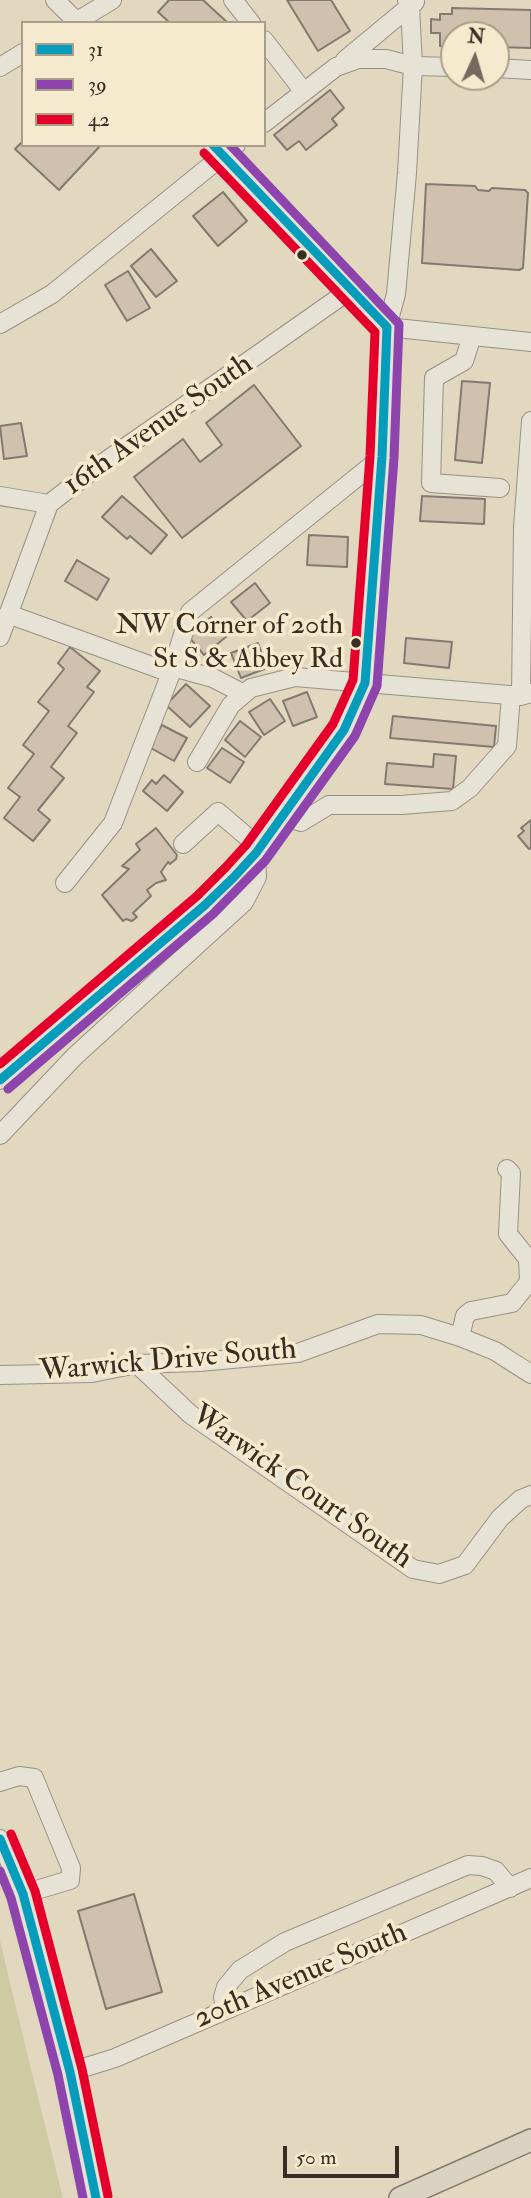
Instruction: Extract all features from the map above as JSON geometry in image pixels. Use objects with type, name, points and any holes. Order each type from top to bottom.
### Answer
[{"type":"main road","points":[[400,2198],[531,2140]]},
{"type":"street","points":[[55,0],[75,21]]},
{"type":"street","points":[[78,21],[112,0]]},
{"type":"street","points":[[233,0],[249,21]]},
{"type":"street","points":[[0,1080],[205,905],[257,850],[344,730],[365,683],[382,457],[387,327],[396,294],[407,173],[413,66],[412,2]]},
{"type":"street","points":[[266,121],[336,67],[412,2]]},
{"type":"street","points":[[266,43],[304,92]]},
{"type":"street","points":[[0,67],[21,54]]},
{"type":"street","points":[[336,67],[358,59],[386,59],[413,66],[440,67]]},
{"type":"street","points":[[510,69],[531,70]]},
{"type":"street","points":[[0,324],[52,294],[224,148],[350,290],[387,327],[531,342]]},
{"type":"street","name":"16th Avenue South","points":[[0,637],[49,504],[93,470],[350,290]]},
{"type":"street","points":[[472,336],[464,361],[434,378],[431,483],[500,488]]},
{"type":"street","points":[[282,816],[301,822],[329,805],[452,801],[470,788],[507,746],[521,694],[531,421]]},
{"type":"street","points":[[65,883],[113,823],[172,670],[190,612],[382,457]]},
{"type":"street","points":[[0,496],[49,504]]},
{"type":"street","points":[[8,614],[172,670],[213,678],[244,694]]},
{"type":"street","points":[[197,762],[231,705],[251,688],[295,677],[521,694]]},
{"type":"street","points":[[0,1135],[75,1056],[244,902],[257,877],[257,850],[218,813],[183,844]]},
{"type":"street","points":[[460,1337],[465,1316],[471,1311],[512,1303],[530,1282],[528,1259],[508,1234],[511,1173],[507,1169]]},
{"type":"street","name":"Warwick Drive South","points":[[0,1375],[92,1373],[137,1364],[200,1362],[298,1353],[378,1324],[421,1325],[460,1337],[495,1351],[531,1374]]},
{"type":"street","name":"Warwick Court South","points":[[137,1364],[191,1414],[413,1569],[439,1574],[466,1565],[500,1518],[521,1499],[531,1495]]},
{"type":"street","points":[[0,1782],[19,1776],[34,1778],[71,1868],[70,1880],[23,1894]]},
{"type":"street","points":[[0,1839],[23,1894],[70,2072],[94,2196]]},
{"type":"street","points":[[225,2010],[223,1997],[226,1987],[240,1970],[285,1942],[468,1865],[496,1871],[510,1888]]},
{"type":"street","name":"20th Avenue South","points":[[70,2072],[115,2058],[531,1878]]},
{"type":"shaded area","points":[[0,1941],[29,2061],[63,2198],[0,2198]]},
{"type":"building","points":[[169,0],[203,0],[226,21],[168,21],[158,12]]},
{"type":"building","points":[[287,0],[331,0],[350,31],[318,51]]},
{"type":"building","points":[[452,8],[531,10],[531,48],[510,47],[510,21],[440,21],[440,33],[431,33],[431,19],[440,20],[440,14],[452,14]]},
{"type":"building","points":[[330,90],[344,108],[332,119],[337,125],[306,150],[299,141],[287,150],[274,135]]},
{"type":"building","points":[[21,143],[21,147],[99,147],[59,190],[15,149]]},
{"type":"building","points":[[426,184],[475,186],[478,190],[489,191],[492,188],[525,190],[528,193],[523,268],[519,270],[422,263]]},
{"type":"building","points":[[223,192],[247,221],[218,246],[193,216]]},
{"type":"building","points":[[151,249],[177,281],[156,297],[131,266]]},
{"type":"building","points":[[128,271],[150,308],[127,321],[105,285]]},
{"type":"building","points":[[462,381],[490,383],[482,463],[455,460]]},
{"type":"building","points":[[254,385],[301,446],[182,538],[134,477],[183,439],[200,462],[222,445],[206,423]]},
{"type":"building","points":[[21,423],[27,456],[4,459],[0,426]]},
{"type":"building","points":[[122,496],[167,535],[151,554],[130,536],[127,539],[102,517]]},
{"type":"building","points":[[422,496],[485,499],[484,524],[420,521]]},
{"type":"building","points":[[309,535],[348,537],[347,567],[307,565]]},
{"type":"building","points":[[77,560],[109,579],[97,600],[65,581]]},
{"type":"building","points":[[255,583],[270,603],[247,621],[231,602]]},
{"type":"building","points":[[211,617],[227,636],[204,655],[188,636]]},
{"type":"building","points":[[406,638],[452,642],[449,668],[404,663]]},
{"type":"building","points":[[258,643],[267,668],[241,678],[231,653]]},
{"type":"building","points":[[70,647],[100,671],[87,687],[94,692],[68,726],[77,733],[51,767],[64,778],[38,810],[50,820],[33,841],[4,818],[20,797],[8,788],[34,754],[23,745],[49,711],[38,702],[64,669],[58,663]]},
{"type":"building","points":[[186,684],[210,706],[190,727],[166,705]]},
{"type":"building","points":[[307,692],[317,717],[293,726],[283,701]]},
{"type":"building","points":[[270,699],[285,721],[264,735],[249,712]]},
{"type":"building","points":[[393,716],[496,726],[494,747],[390,738]]},
{"type":"building","points":[[240,721],[261,737],[245,757],[225,740]]},
{"type":"building","points":[[162,725],[187,738],[174,761],[149,747]]},
{"type":"building","points":[[222,748],[244,762],[230,783],[207,768]]},
{"type":"building","points":[[434,754],[456,756],[453,789],[385,784],[387,763],[433,767]]},
{"type":"building","points":[[164,775],[183,792],[167,811],[143,791],[152,780],[156,784]]},
{"type":"building","points":[[531,820],[529,849],[518,836],[524,831],[521,828]]},
{"type":"building","points":[[156,828],[177,855],[176,859],[170,864],[168,862],[161,872],[166,880],[147,890],[151,896],[133,913],[137,917],[132,921],[123,921],[102,895],[129,869],[122,866],[140,850],[136,844]]},
{"type":"building","points":[[134,1894],[162,1992],[106,2009],[78,1911]]},
{"type":"transit line","name":"31","points":[[0,1080],[205,905],[234,877],[256,853],[344,730],[365,683],[382,457],[387,327],[215,147]]},
{"type":"transit line","name":"39","points":[[8,1089],[213,914],[265,861],[355,736],[377,686],[394,458],[399,324],[232,147]]},
{"type":"transit line","name":"42","points":[[0,1064],[197,896],[225,868],[246,845],[333,724],[353,680],[370,456],[375,332],[204,153]]},
{"type":"transit line","name":"42","points":[[11,1834],[35,1891],[82,2069],[108,2196]]},
{"type":"transit line","name":"31","points":[[0,1839],[23,1894],[70,2072],[96,2198]]},
{"type":"transit line","name":"39","points":[[0,1871],[11,1898],[58,2075],[83,2198]]},
{"type":"place","name":"NW Corner of 20th St S & Abbey Rd","points":[[356,643]]}]
